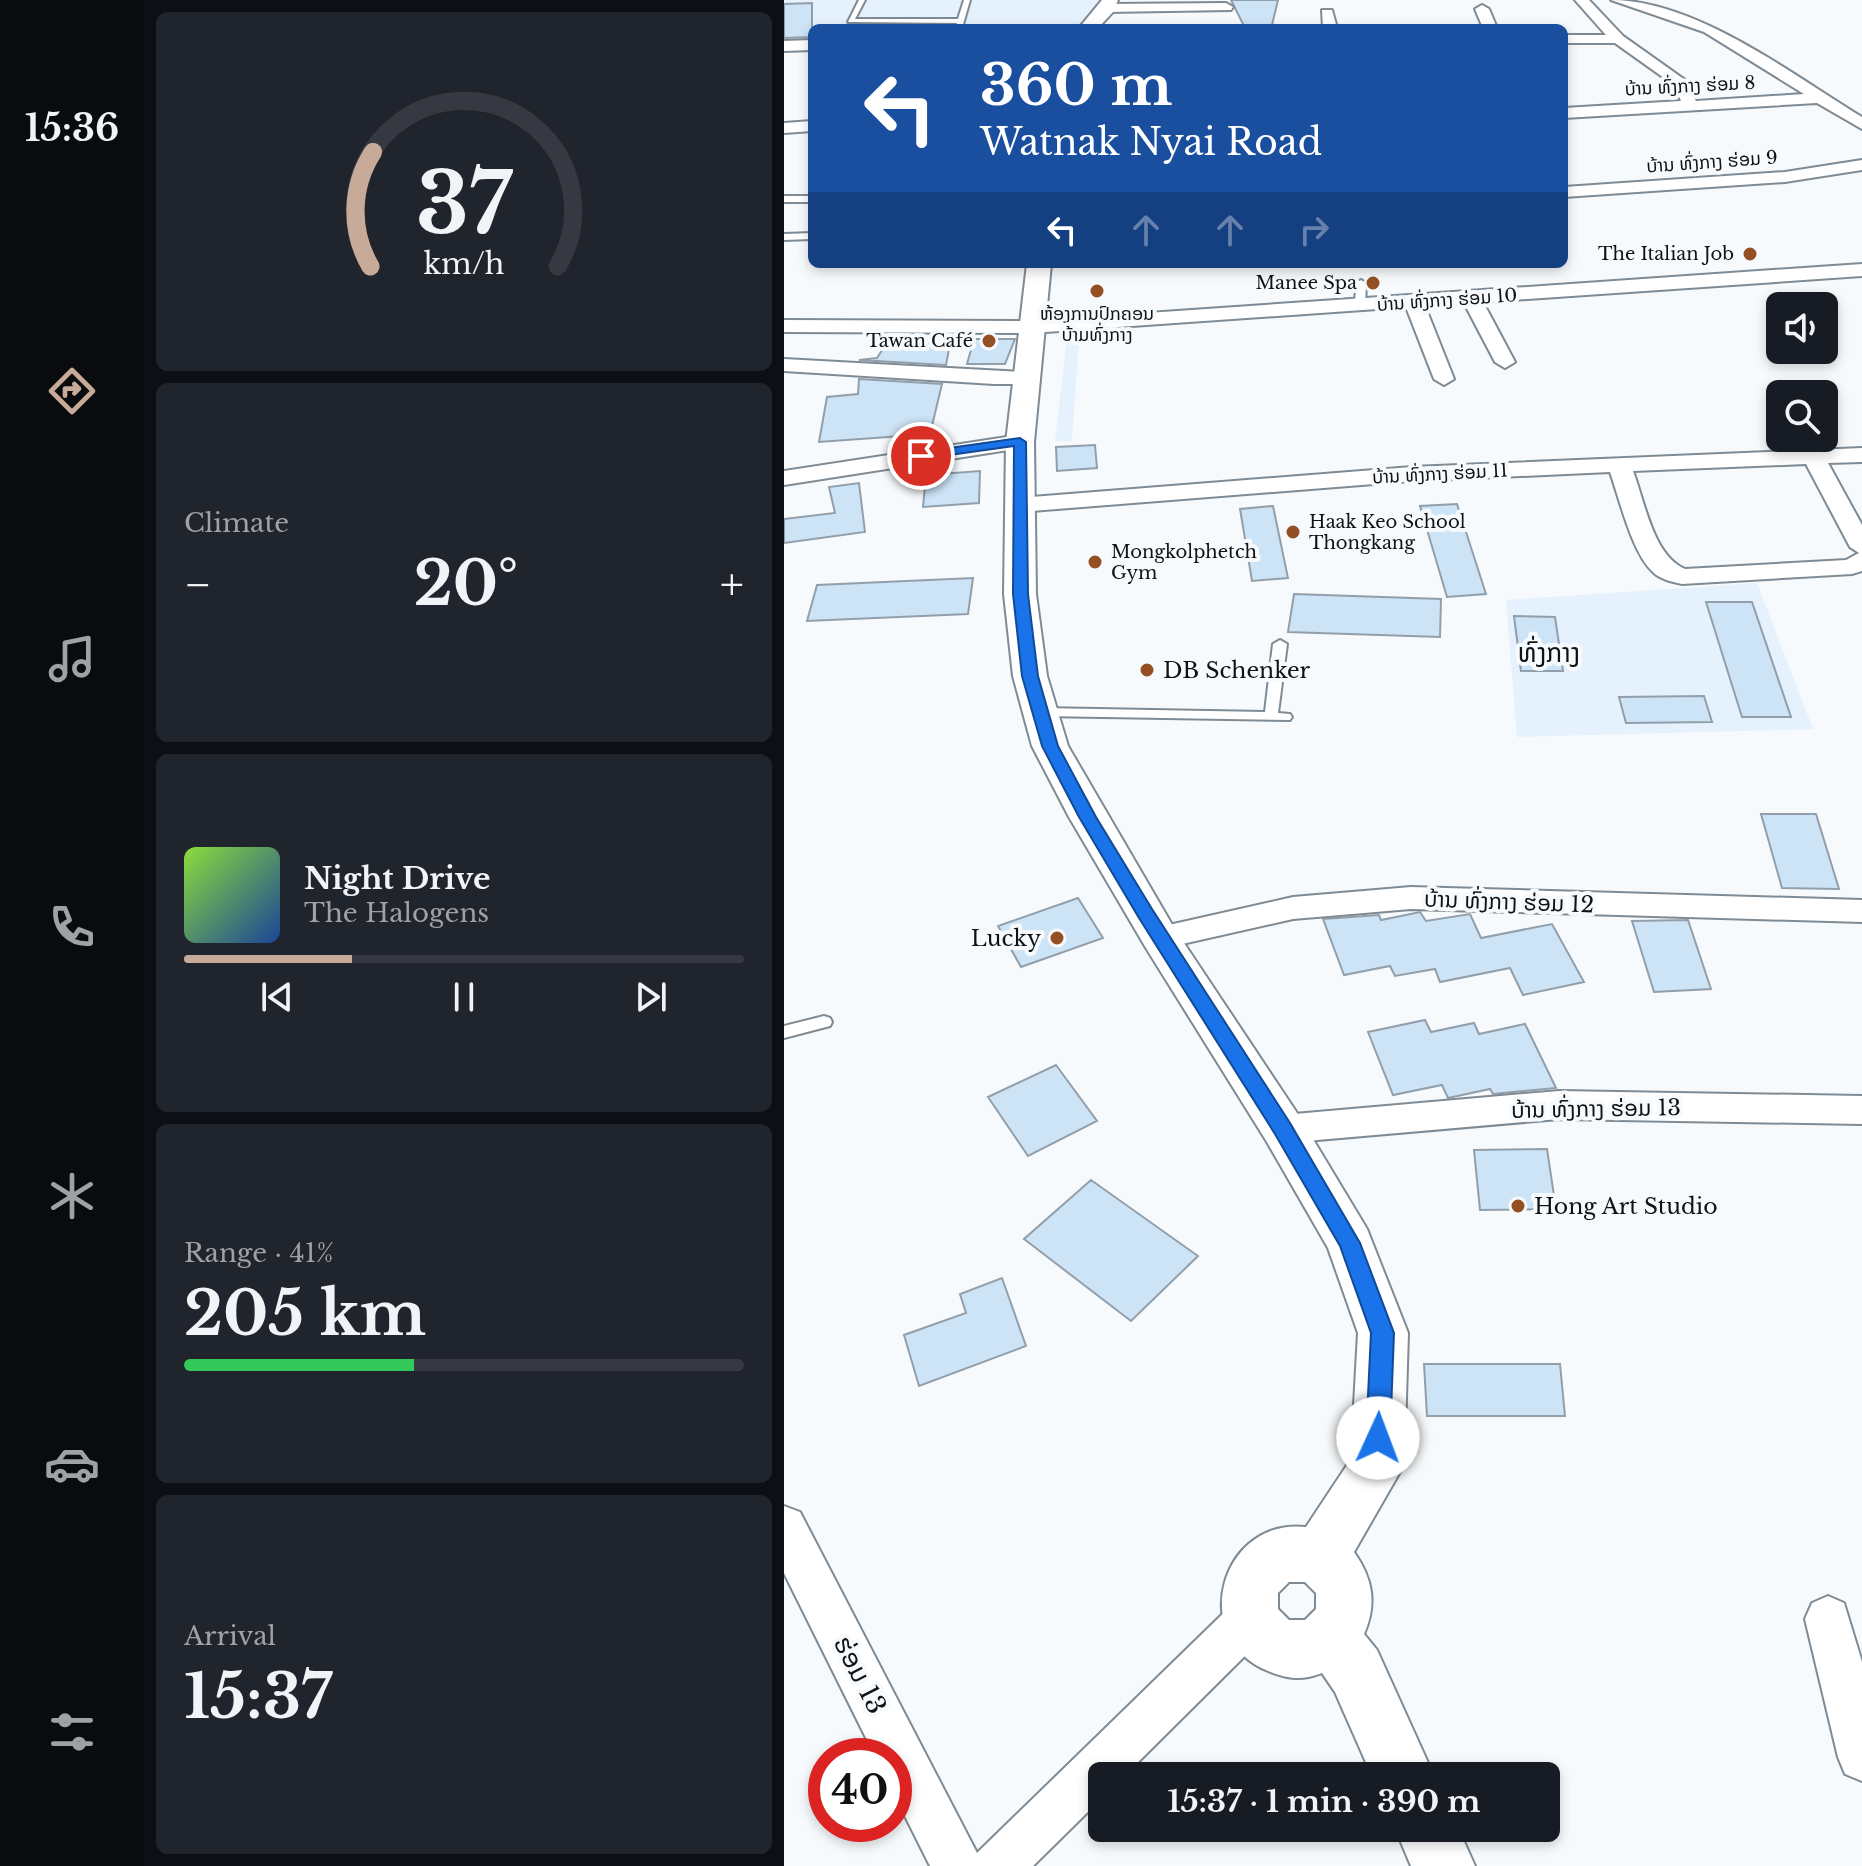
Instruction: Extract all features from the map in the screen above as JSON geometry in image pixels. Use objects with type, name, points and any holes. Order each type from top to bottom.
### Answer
[{"type":"street","points":[[1582,0],[1618,39],[1680,83],[1691,107]]},
{"type":"street","points":[[1618,0],[1709,29],[1862,124]]},
{"type":"street","points":[[1092,24],[1109,4],[1146,10],[1226,7]]},
{"type":"street","points":[[1482,9],[1488,24]]},
{"type":"street","points":[[1568,39],[1618,39]]},
{"type":"street","points":[[784,46],[808,45]]},
{"type":"street","name":"ບ້ານ ທົ່ງກາງ ຮ່ອມ 8","points":[[1568,113],[1818,98]]},
{"type":"street","points":[[784,128],[808,126]]},
{"type":"street","name":"ບ້ານ ທົ່ງກາງ ຮ່ອມ 9","points":[[1568,192],[1785,177],[1862,165]]},
{"type":"street","points":[[1038,268],[1024,378],[1020,442],[1020,594],[1030,676],[1050,746],[1160,938],[1283,1129],[1350,1243],[1383,1333],[1377,1465],[1319,1558]]},
{"type":"street","name":"ບ້ານ ທົ່ງກາງ ຮ່ອມ 10","points":[[784,326],[1031,327],[1862,270]]},
{"type":"street","points":[[1472,299],[1505,362]]},
{"type":"street","points":[[1414,303],[1444,379]]},
{"type":"street","points":[[784,365],[831,365],[916,375],[1024,378]]},
{"type":"street","points":[[784,478],[1020,442]]},
{"type":"street","name":"ບ້ານ ທົ່ງກາງ ຮ່ອມ 11","points":[[1019,505],[1412,474],[1862,455]]},
{"type":"street","points":[[1813,457],[1862,547]]},
{"type":"street","points":[[1619,465],[1650,550],[1662,568],[1682,577],[1852,567],[1862,560]]},
{"type":"street","name":"ບ້ານ ທົ່ງກາງ ຮ່ອມ 12","points":[[1160,938],[1293,908],[1411,898],[1862,911]]},
{"type":"street","name":"ບ້ານ ທົ່ງກາງ ຮ່ອມ 13","points":[[1283,1129],[1559,1105],[1862,1110]]},
{"type":"street","name":"ຮ່ອມ 13","points":[[784,1527],[957,1866]]},
{"type":"street","points":[[1291,1555],[1319,1558],[1333,1569],[1343,1585],[1346,1602],[1342,1621],[1331,1637],[1314,1647],[1276,1646],[1260,1635],[1251,1618],[1249,1599],[1253,1581],[1265,1566],[1291,1555]]},
{"type":"street","points":[[997,1866],[1251,1618]]},
{"type":"street","points":[[1828,1619],[1862,1757]]},
{"type":"street","points":[[1331,1637],[1356,1671],[1397,1762]]},
{"type":"street","points":[[1432,1842],[1443,1866]]},
{"type":"lane","points":[[862,0],[850,21],[932,24]]},
{"type":"lane","points":[[960,24],[967,0]]},
{"type":"lane","points":[[784,199],[808,199]]},
{"type":"lane","points":[[784,237],[808,236]]},
{"type":"lane","points":[[1360,306],[1361,283]]},
{"type":"lane","points":[[1041,712],[1278,717],[1280,644]]},
{"type":"lane","points":[[784,1032],[824,1022]]},
{"type":"shaded area","points":[[784,0],[1105,0],[1087,24],[808,24],[808,44],[784,45]]},
{"type":"shaded area","points":[[1079,338],[1072,441],[1055,441],[1067,339]]},
{"type":"shaded area","points":[[1757,583],[1813,729],[1517,737],[1506,600]]},
{"type":"building","points":[[1231,0],[1278,0],[1272,24],[1243,24]]},
{"type":"building","points":[[812,3],[812,24],[808,24],[808,37],[784,38],[784,4]]},
{"type":"building","points":[[974,339],[1015,339],[1005,364],[967,364]]},
{"type":"building","points":[[886,344],[950,344],[946,365],[859,360],[877,358]]},
{"type":"building","points":[[859,379],[942,384],[930,434],[819,442],[827,397],[858,394]]},
{"type":"building","points":[[1095,445],[1097,468],[1057,471],[1056,447]]},
{"type":"building","points":[[980,471],[979,503],[923,507],[926,475]]},
{"type":"building","points":[[859,483],[865,532],[784,543],[784,519],[835,513],[829,487]]},
{"type":"building","points":[[1457,504],[1486,594],[1447,597],[1420,506]]},
{"type":"building","points":[[1273,506],[1288,578],[1252,581],[1240,509]]},
{"type":"building","points":[[973,578],[968,614],[807,621],[817,585]]},
{"type":"building","points":[[1294,594],[1441,599],[1440,637],[1288,632]]},
{"type":"building","points":[[1706,602],[1752,602],[1791,717],[1742,717]]},
{"type":"building","points":[[1514,616],[1555,617],[1563,671],[1521,671]]},
{"type":"building","points":[[1704,696],[1712,722],[1626,723],[1619,697]]},
{"type":"building","points":[[1761,814],[1816,814],[1839,889],[1782,888]]},
{"type":"building","points":[[1078,898],[1103,938],[1021,967],[998,926]]},
{"type":"building","points":[[1420,912],[1426,921],[1470,914],[1481,938],[1552,924],[1584,982],[1523,995],[1510,968],[1440,982],[1435,969],[1395,976],[1390,966],[1344,975],[1323,919],[1379,915],[1381,920]]},
{"type":"building","points":[[1688,920],[1711,989],[1654,992],[1632,921]]},
{"type":"building","points":[[1425,1020],[1431,1032],[1474,1023],[1479,1034],[1525,1024],[1556,1088],[1493,1094],[1490,1089],[1448,1098],[1442,1085],[1393,1095],[1368,1032]]},
{"type":"building","points":[[1056,1065],[1097,1121],[1028,1156],[988,1097]]},
{"type":"building","points":[[1547,1149],[1556,1209],[1480,1210],[1474,1150]]},
{"type":"building","points":[[1091,1180],[1198,1256],[1131,1321],[1024,1239]]},
{"type":"building","points":[[1002,1278],[1026,1346],[919,1386],[904,1335],[966,1313],[960,1294]]},
{"type":"building","points":[[1424,1364],[1560,1364],[1565,1416],[1427,1416]]},
{"type":"place","name":"The Italian Job","points":[[1750,254]]},
{"type":"place","name":"Manee Spa","points":[[1373,283]]},
{"type":"place","name":"ຫ້ອງການປົກຄອນ ບ້າມທົ່ງກາງ","points":[[1097,291]]},
{"type":"place","name":"Tawan Café","points":[[989,341]]},
{"type":"place","name":"Haak Keo School Thongkang","points":[[1293,532]]},
{"type":"place","name":"Mongkolphetch Gym","points":[[1095,562]]},
{"type":"place","name":"DB Schenker","points":[[1147,670]]},
{"type":"place","name":"Lucky","points":[[1057,938]]},
{"type":"place","name":"Hong Art Studio","points":[[1518,1206]]},
{"type":"district","name":"ທົ່ງກາງ","points":[[1549,653]]},
{"type":"route","points":[[921,456],[1020,442],[1020,594],[1030,676],[1050,746],[1146,914],[1283,1129],[1350,1243],[1383,1333],[1378,1438]]}]
